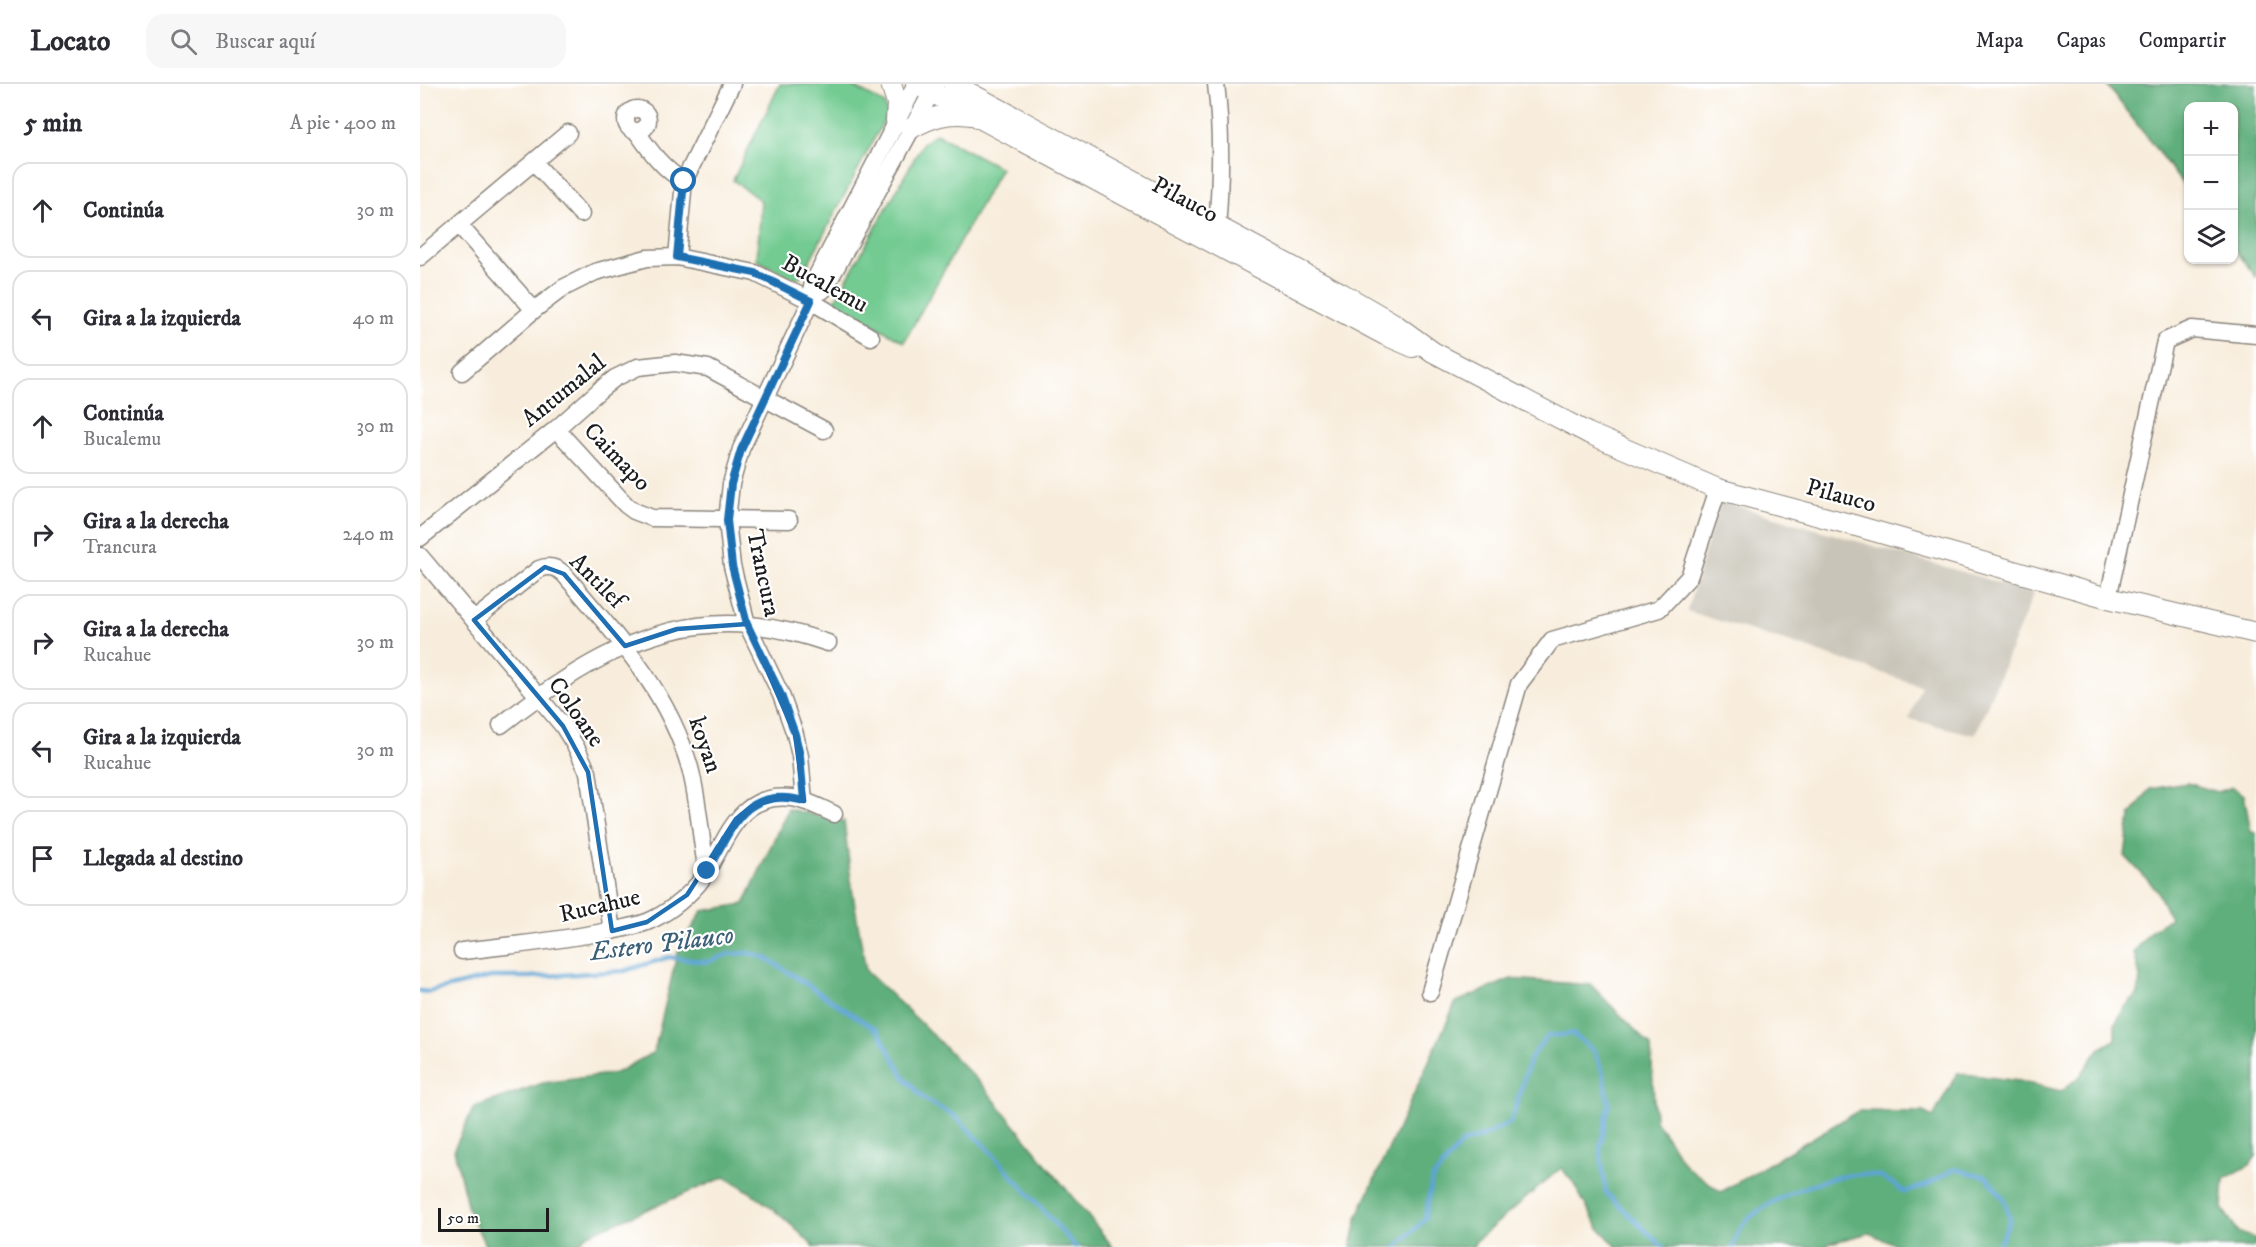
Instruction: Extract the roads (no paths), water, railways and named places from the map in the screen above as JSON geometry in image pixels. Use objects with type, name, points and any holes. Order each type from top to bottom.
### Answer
[{"type":"main road","points":[[891,84],[903,125],[940,115],[956,113],[973,115]]},
{"type":"main road","name":"Pilauco","points":[[953,84],[1393,322],[1433,352],[1588,434],[1718,489],[1854,525],[2108,598],[2256,633]]},
{"type":"main road","name":"Pilauco","points":[[925,86],[973,115],[1385,335],[1433,352]]},
{"type":"street","points":[[677,257],[684,181],[732,84]]},
{"type":"street","points":[[1216,84],[1221,159],[1217,228]]},
{"type":"street","name":"Trancura","points":[[804,801],[800,756],[789,714],[747,624],[732,566],[727,520],[735,466],[748,433],[813,296],[825,288],[903,125],[925,86]]},
{"type":"street","points":[[637,132],[647,147],[671,173],[684,181]]},
{"type":"street","points":[[420,257],[568,134]]},
{"type":"street","points":[[534,162],[581,214]]},
{"type":"street","points":[[459,225],[534,310]]},
{"type":"street","name":"Bucalemu","points":[[462,372],[563,288],[595,272],[630,261],[677,257],[755,273],[813,296],[871,337]]},
{"type":"street","points":[[2108,598],[2165,341],[2192,328],[2256,335]]},
{"type":"street","name":"Antumalal","points":[[420,538],[556,429],[615,378],[638,367],[675,363],[708,369],[824,430]]},
{"type":"street","name":"Caimapo","points":[[556,429],[634,512],[652,518],[789,520]]},
{"type":"street","points":[[1430,993],[1519,684],[1552,640],[1659,609],[1689,577],[1718,489]]},
{"type":"street","name":"Coloane","points":[[420,556],[563,726],[588,772],[612,931]]},
{"type":"street","name":"Antilef","points":[[474,620],[534,572],[544,567],[551,567],[564,574],[625,646]]},
{"type":"street","points":[[501,725],[538,697],[586,666],[643,638],[677,629],[747,624],[796,633],[828,643]]},
{"type":"street","name":"koyan","points":[[625,646],[661,698],[682,744],[696,793],[707,871]]},
{"type":"street","name":"Rucahue","points":[[462,951],[560,940],[612,931],[633,927],[662,914],[687,895],[707,871],[730,828],[744,812],[762,801],[772,798],[794,798],[834,814]]},
{"type":"waterway","name":"Estero Pilauco","points":[[420,991],[429,992],[491,977],[624,971],[669,957],[707,962],[729,954],[750,953],[768,959],[878,1031],[905,1078],[924,1099],[956,1117],[991,1152],[1076,1247]]},
{"type":"waterway","name":"Estero Pilauco","points":[[1397,1247],[1425,1219],[1432,1179],[1462,1143],[1486,1135],[1511,1122],[1530,1059],[1547,1036],[1573,1034],[1595,1052],[1603,1074],[1609,1104],[1600,1149],[1606,1193],[1663,1247]]},
{"type":"waterway","name":"Estero Pilauco","points":[[1733,1247],[1739,1230],[1757,1212],[1807,1186],[1844,1176],[1862,1175],[1881,1177],[1905,1192],[1925,1186],[1954,1169],[1987,1177],[2005,1201],[2010,1219],[1998,1247]]}]
